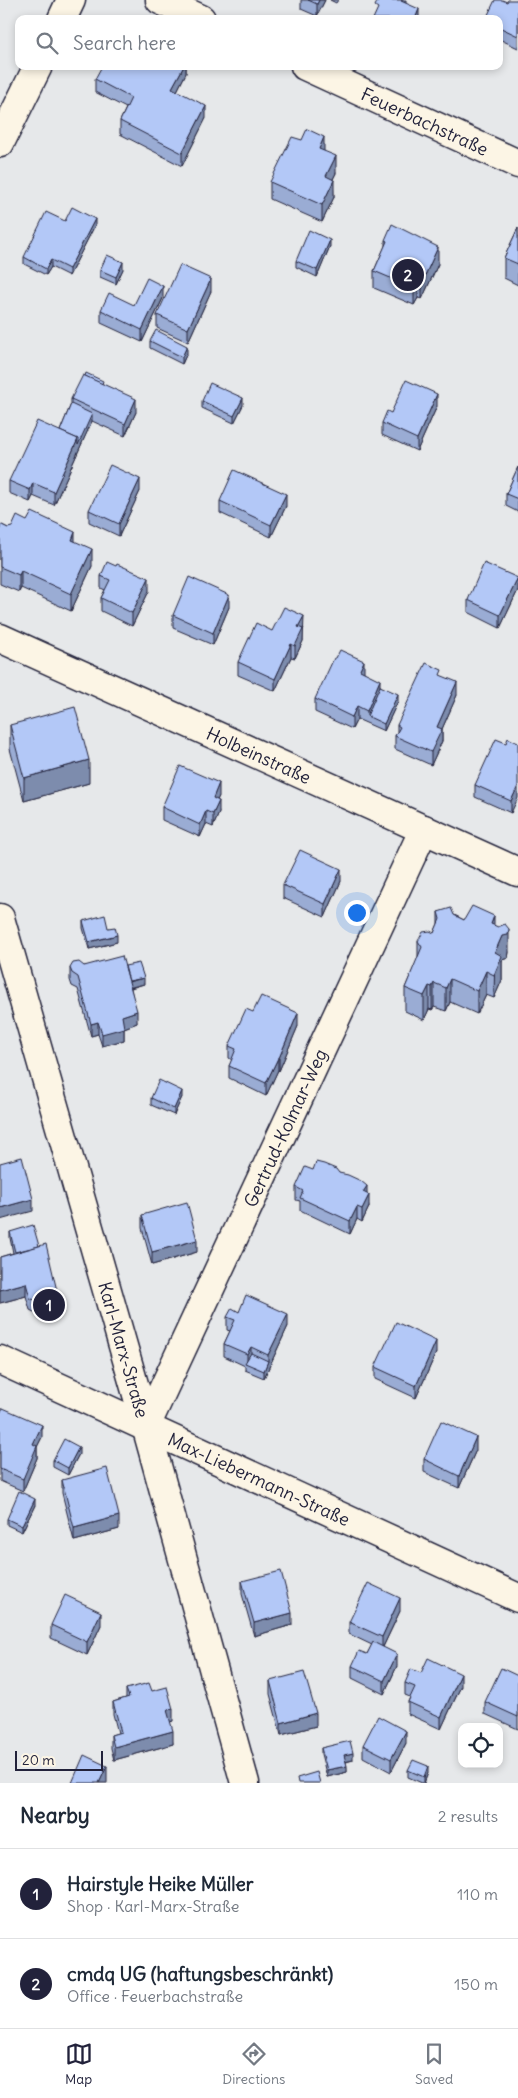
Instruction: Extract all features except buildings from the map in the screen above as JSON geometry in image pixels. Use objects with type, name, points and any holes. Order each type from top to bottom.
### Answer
[{"type":"street","points":[[64,15],[71,0]]},
{"type":"street","points":[[160,0],[192,15]]},
{"type":"street","points":[[0,143],[36,70]]},
{"type":"street","name":"Feuerbachstraße","points":[[313,70],[518,164]]},
{"type":"street","name":"Holbeinstraße","points":[[0,638],[518,872]]},
{"type":"street","name":"Gertrud-Kolmar-Weg","points":[[146,1426],[424,829]]},
{"type":"street","name":"Karl-Marx-Straße","points":[[0,918],[146,1426],[244,1783]]},
{"type":"street","name":"Max-Liebermann-Straße","points":[[1,1363],[146,1426],[518,1598]]},
{"type":"place","name":"cmdq UG (haftungsbeschränkt)","points":[[408,275]]},
{"type":"place","name":"Hairstyle Heike Müller","points":[[49,1305]]}]
